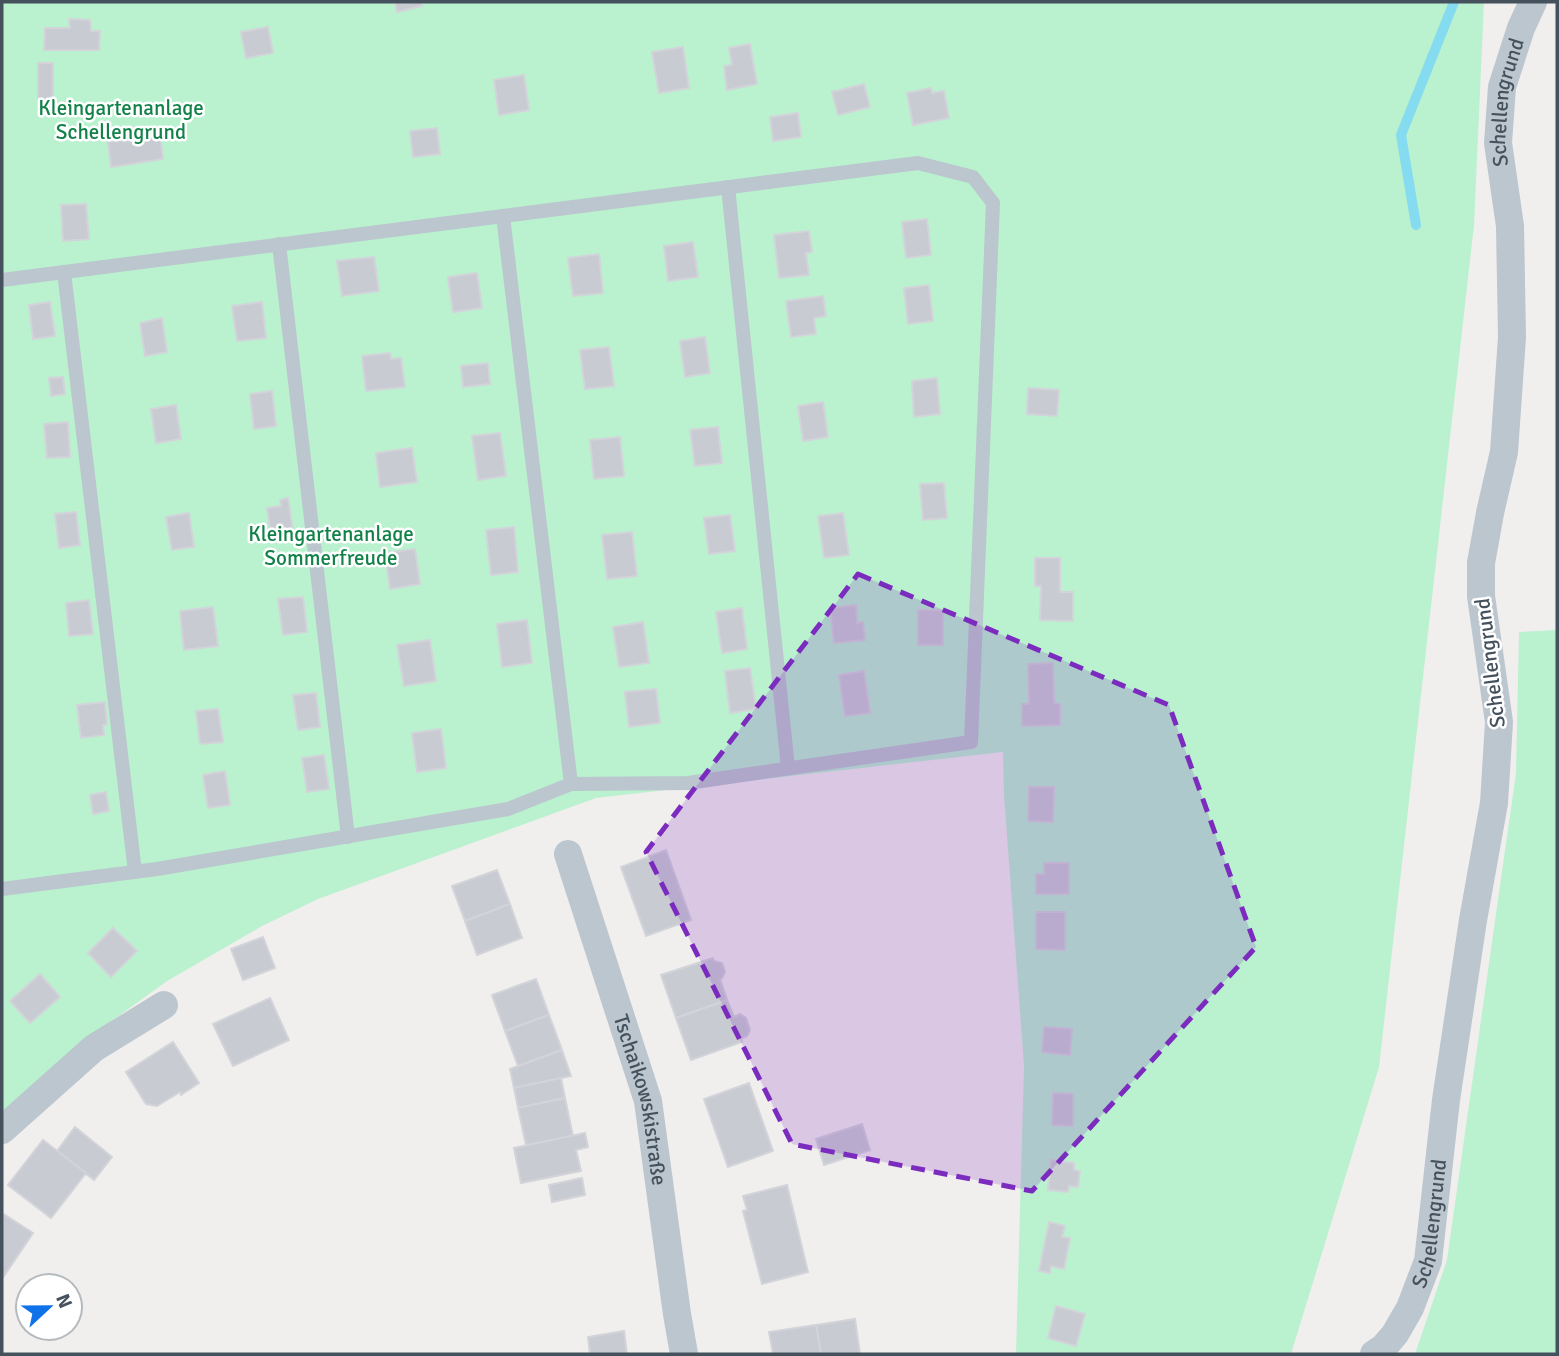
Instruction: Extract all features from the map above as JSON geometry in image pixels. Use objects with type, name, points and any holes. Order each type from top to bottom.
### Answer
[{"type":"street","name":"Schellengrund","points":[[1380,1352],[1395,1334],[1410,1308],[1428,1261],[1446,1100],[1494,803],[1499,722],[1481,596],[1481,563],[1504,452],[1512,337],[1510,226],[1498,144],[1502,88],[1521,28],[1533,2]]},
{"type":"street","name":"Tschaikowskistraße","points":[[568,854],[648,1101],[684,1354]]},
{"type":"street","points":[[2,1130],[94,1048],[163,1005]]},
{"type":"lane","points":[[2,280],[918,163],[973,177],[993,203],[971,742],[688,783],[571,784],[508,809],[135,872],[2,889]]},
{"type":"lane","points":[[728,187],[788,768]]},
{"type":"lane","points":[[503,216],[571,784]]},
{"type":"lane","points":[[279,244],[348,837]]},
{"type":"lane","points":[[64,271],[135,872]]},
{"type":"highlighted area","points":[[858,574],[1169,705],[1256,947],[1032,1191],[792,1144],[646,852]]},
{"type":"green space","points":[[2,2],[1484,2],[1474,225],[1379,1067],[1291,1354],[1016,1354],[1024,1066],[1003,752],[596,798],[318,899],[262,926],[167,981],[77,1046],[2,1116]]},
{"type":"green space","points":[[1557,630],[1557,1354],[1415,1354],[1447,1260],[1516,773],[1519,632]]},
{"type":"building","points":[[395,2],[421,2],[422,6],[397,12]]},
{"type":"building","points":[[69,19],[90,20],[91,31],[100,31],[99,50],[44,50],[45,28],[70,28]]},
{"type":"building","points":[[268,27],[273,53],[246,58],[241,32]]},
{"type":"building","points":[[750,44],[757,84],[727,90],[724,66],[732,65],[729,48]]},
{"type":"building","points":[[683,47],[689,88],[659,93],[652,52]]},
{"type":"building","points":[[38,63],[53,63],[53,109],[38,109]]},
{"type":"building","points":[[524,75],[529,110],[499,115],[494,80]]},
{"type":"building","points":[[864,84],[870,107],[838,115],[832,92]]},
{"type":"building","points":[[931,88],[932,93],[944,91],[949,118],[913,125],[907,93]]},
{"type":"building","points":[[798,113],[801,137],[773,141],[770,117]]},
{"type":"building","points":[[437,128],[440,154],[413,157],[410,131]]},
{"type":"building","points":[[160,135],[163,159],[111,167],[108,142]]},
{"type":"building","points":[[86,204],[89,239],[63,241],[61,205]]},
{"type":"building","points":[[927,219],[931,255],[906,258],[902,222]]},
{"type":"building","points":[[809,231],[812,252],[806,253],[809,275],[779,278],[774,235]]},
{"type":"building","points":[[693,242],[698,277],[668,281],[664,246]]},
{"type":"building","points":[[599,254],[603,293],[573,296],[568,258]]},
{"type":"building","points":[[374,257],[379,291],[342,296],[337,261]]},
{"type":"building","points":[[477,273],[482,308],[453,312],[448,277]]},
{"type":"building","points":[[929,285],[933,321],[908,324],[904,288]]},
{"type":"building","points":[[823,296],[826,316],[814,318],[816,334],[791,337],[786,301]]},
{"type":"building","points":[[50,302],[55,336],[33,339],[29,305]]},
{"type":"building","points":[[262,302],[266,338],[237,341],[232,306]]},
{"type":"building","points":[[162,318],[167,352],[145,356],[140,323]]},
{"type":"building","points":[[705,337],[710,373],[685,377],[680,341]]},
{"type":"building","points":[[609,347],[614,386],[585,389],[580,350]]},
{"type":"building","points":[[390,353],[391,359],[401,358],[405,387],[366,391],[362,356]]},
{"type":"building","points":[[488,363],[490,384],[463,387],[461,366]]},
{"type":"building","points":[[63,377],[65,394],[51,396],[49,378]]},
{"type":"building","points":[[937,378],[940,414],[914,417],[912,381]]},
{"type":"building","points":[[1028,388],[1059,390],[1057,416],[1027,414]]},
{"type":"building","points":[[272,391],[276,426],[254,429],[250,394]]},
{"type":"building","points":[[823,402],[828,437],[803,441],[798,406]]},
{"type":"building","points":[[176,405],[181,439],[156,443],[151,409]]},
{"type":"building","points":[[68,422],[70,457],[47,458],[44,424]]},
{"type":"building","points":[[718,427],[722,463],[695,466],[690,430]]},
{"type":"building","points":[[500,433],[506,476],[478,480],[472,436]]},
{"type":"building","points":[[620,437],[624,476],[594,479],[590,440]]},
{"type":"building","points":[[412,448],[417,482],[380,487],[376,453]]},
{"type":"building","points":[[944,483],[947,518],[923,520],[920,484]]},
{"type":"building","points":[[288,498],[294,539],[272,542],[267,508],[281,506],[280,500]]},
{"type":"building","points":[[76,512],[80,545],[59,548],[55,514]]},
{"type":"building","points":[[189,513],[194,547],[172,550],[166,517]]},
{"type":"building","points":[[843,513],[849,555],[824,558],[818,516]]},
{"type":"building","points":[[730,515],[735,551],[709,554],[704,518]]},
{"type":"building","points":[[514,527],[518,572],[491,575],[486,530]]},
{"type":"building","points":[[632,532],[637,576],[607,579],[602,535]]},
{"type":"building","points":[[415,549],[420,584],[390,589],[385,553]]},
{"type":"building","points":[[1035,558],[1060,558],[1060,592],[1073,592],[1073,621],[1040,620],[1041,586],[1035,586]]},
{"type":"building","points":[[303,597],[307,632],[283,635],[278,599]]},
{"type":"building","points":[[89,600],[93,634],[69,636],[66,603]]},
{"type":"building","points":[[856,605],[857,623],[863,622],[865,640],[834,643],[830,608]]},
{"type":"building","points":[[213,607],[218,646],[184,650],[180,611]]},
{"type":"building","points":[[742,608],[747,649],[722,653],[716,612]]},
{"type":"building","points":[[918,610],[943,610],[943,645],[918,645]]},
{"type":"building","points":[[527,620],[532,663],[502,667],[497,624]]},
{"type":"building","points":[[643,622],[649,663],[619,667],[613,627]]},
{"type":"building","points":[[430,640],[436,681],[404,686],[397,645]]},
{"type":"building","points":[[1053,663],[1054,703],[1060,704],[1060,725],[1022,726],[1022,704],[1029,704],[1028,664]]},
{"type":"building","points":[[750,668],[756,709],[730,713],[725,671]]},
{"type":"building","points":[[864,671],[870,713],[845,716],[839,675]]},
{"type":"building","points":[[656,689],[660,723],[629,727],[625,692]]},
{"type":"building","points":[[316,693],[320,727],[298,730],[293,695]]},
{"type":"building","points":[[105,702],[107,725],[103,725],[104,735],[81,738],[77,705]]},
{"type":"building","points":[[218,709],[223,742],[200,744],[196,711]]},
{"type":"building","points":[[441,729],[446,768],[417,772],[412,733]]},
{"type":"building","points":[[324,755],[329,789],[307,792],[302,758]]},
{"type":"building","points":[[225,771],[230,805],[208,808],[203,775]]},
{"type":"building","points":[[1029,787],[1054,787],[1053,822],[1028,821]]},
{"type":"building","points":[[106,792],[109,811],[93,814],[90,795]]},
{"type":"building","points":[[666,850],[691,920],[646,936],[621,867]]},
{"type":"building","points":[[1044,863],[1069,863],[1069,894],[1036,894],[1036,874],[1044,874]]},
{"type":"building","points":[[497,870],[510,904],[465,921],[452,886]]},
{"type":"building","points":[[510,904],[522,938],[477,955],[465,921]]},
{"type":"building","points":[[1036,912],[1065,912],[1065,950],[1036,949]]},
{"type":"building","points":[[113,928],[137,951],[111,977],[88,953]]},
{"type":"building","points":[[263,937],[275,968],[243,980],[231,949]]},
{"type":"building","points":[[713,958],[714,961],[722,963],[725,972],[720,979],[727,1000],[676,1018],[661,975]]},
{"type":"building","points":[[40,974],[60,997],[30,1023],[10,1001]]},
{"type":"building","points":[[536,979],[549,1015],[505,1031],[492,995]]},
{"type":"building","points":[[270,998],[289,1040],[233,1066],[213,1024]]},
{"type":"building","points":[[727,1000],[734,1017],[740,1014],[746,1018],[750,1030],[747,1036],[741,1039],[742,1042],[691,1060],[676,1018]]},
{"type":"building","points":[[549,1015],[562,1050],[518,1066],[505,1031]]},
{"type":"building","points":[[1044,1027],[1072,1029],[1070,1055],[1042,1052]]},
{"type":"building","points":[[173,1042],[199,1083],[157,1106],[146,1104],[126,1072]]},
{"type":"building","points":[[562,1050],[571,1076],[514,1088],[510,1069]]},
{"type":"building","points":[[561,1078],[565,1098],[518,1108],[514,1088]]},
{"type":"building","points":[[749,1083],[773,1151],[728,1167],[704,1099]]},
{"type":"building","points":[[1053,1093],[1073,1094],[1073,1126],[1052,1125]]},
{"type":"building","points":[[565,1098],[573,1136],[526,1145],[518,1108]]},
{"type":"building","points":[[862,1124],[870,1150],[824,1165],[816,1139]]},
{"type":"building","points":[[75,1127],[112,1157],[94,1180],[57,1151]]},
{"type":"building","points":[[585,1133],[588,1147],[576,1150],[581,1171],[521,1183],[514,1148]]},
{"type":"building","points":[[43,1140],[86,1173],[51,1218],[8,1185]]},
{"type":"building","points":[[1051,1160],[1074,1163],[1074,1170],[1080,1171],[1078,1187],[1069,1186],[1068,1192],[1048,1190]]},
{"type":"building","points":[[582,1178],[585,1195],[552,1202],[549,1185]]},
{"type":"building","points":[[787,1185],[808,1272],[762,1284],[743,1211],[747,1210],[743,1196]]},
{"type":"building","points":[[2,1213],[33,1233],[2,1279]]},
{"type":"building","points":[[1049,1222],[1065,1226],[1062,1237],[1070,1238],[1064,1269],[1051,1266],[1050,1273],[1039,1271]]},
{"type":"building","points":[[1056,1306],[1085,1314],[1076,1346],[1048,1338]]},
{"type":"building","points":[[855,1319],[860,1354],[821,1354],[816,1325]]},
{"type":"building","points":[[816,1325],[821,1354],[773,1354],[769,1332]]},
{"type":"building","points":[[624,1331],[627,1354],[590,1354],[588,1337]]},
{"type":"waterway","points":[[1416,225],[1401,135],[1454,2]]},
{"type":"park label","name":"Kleingartenanlage Schellengrund","points":[[121,120]]},
{"type":"park label","name":"Kleingartenanlage Sommerfreude","points":[[331,546]]}]
